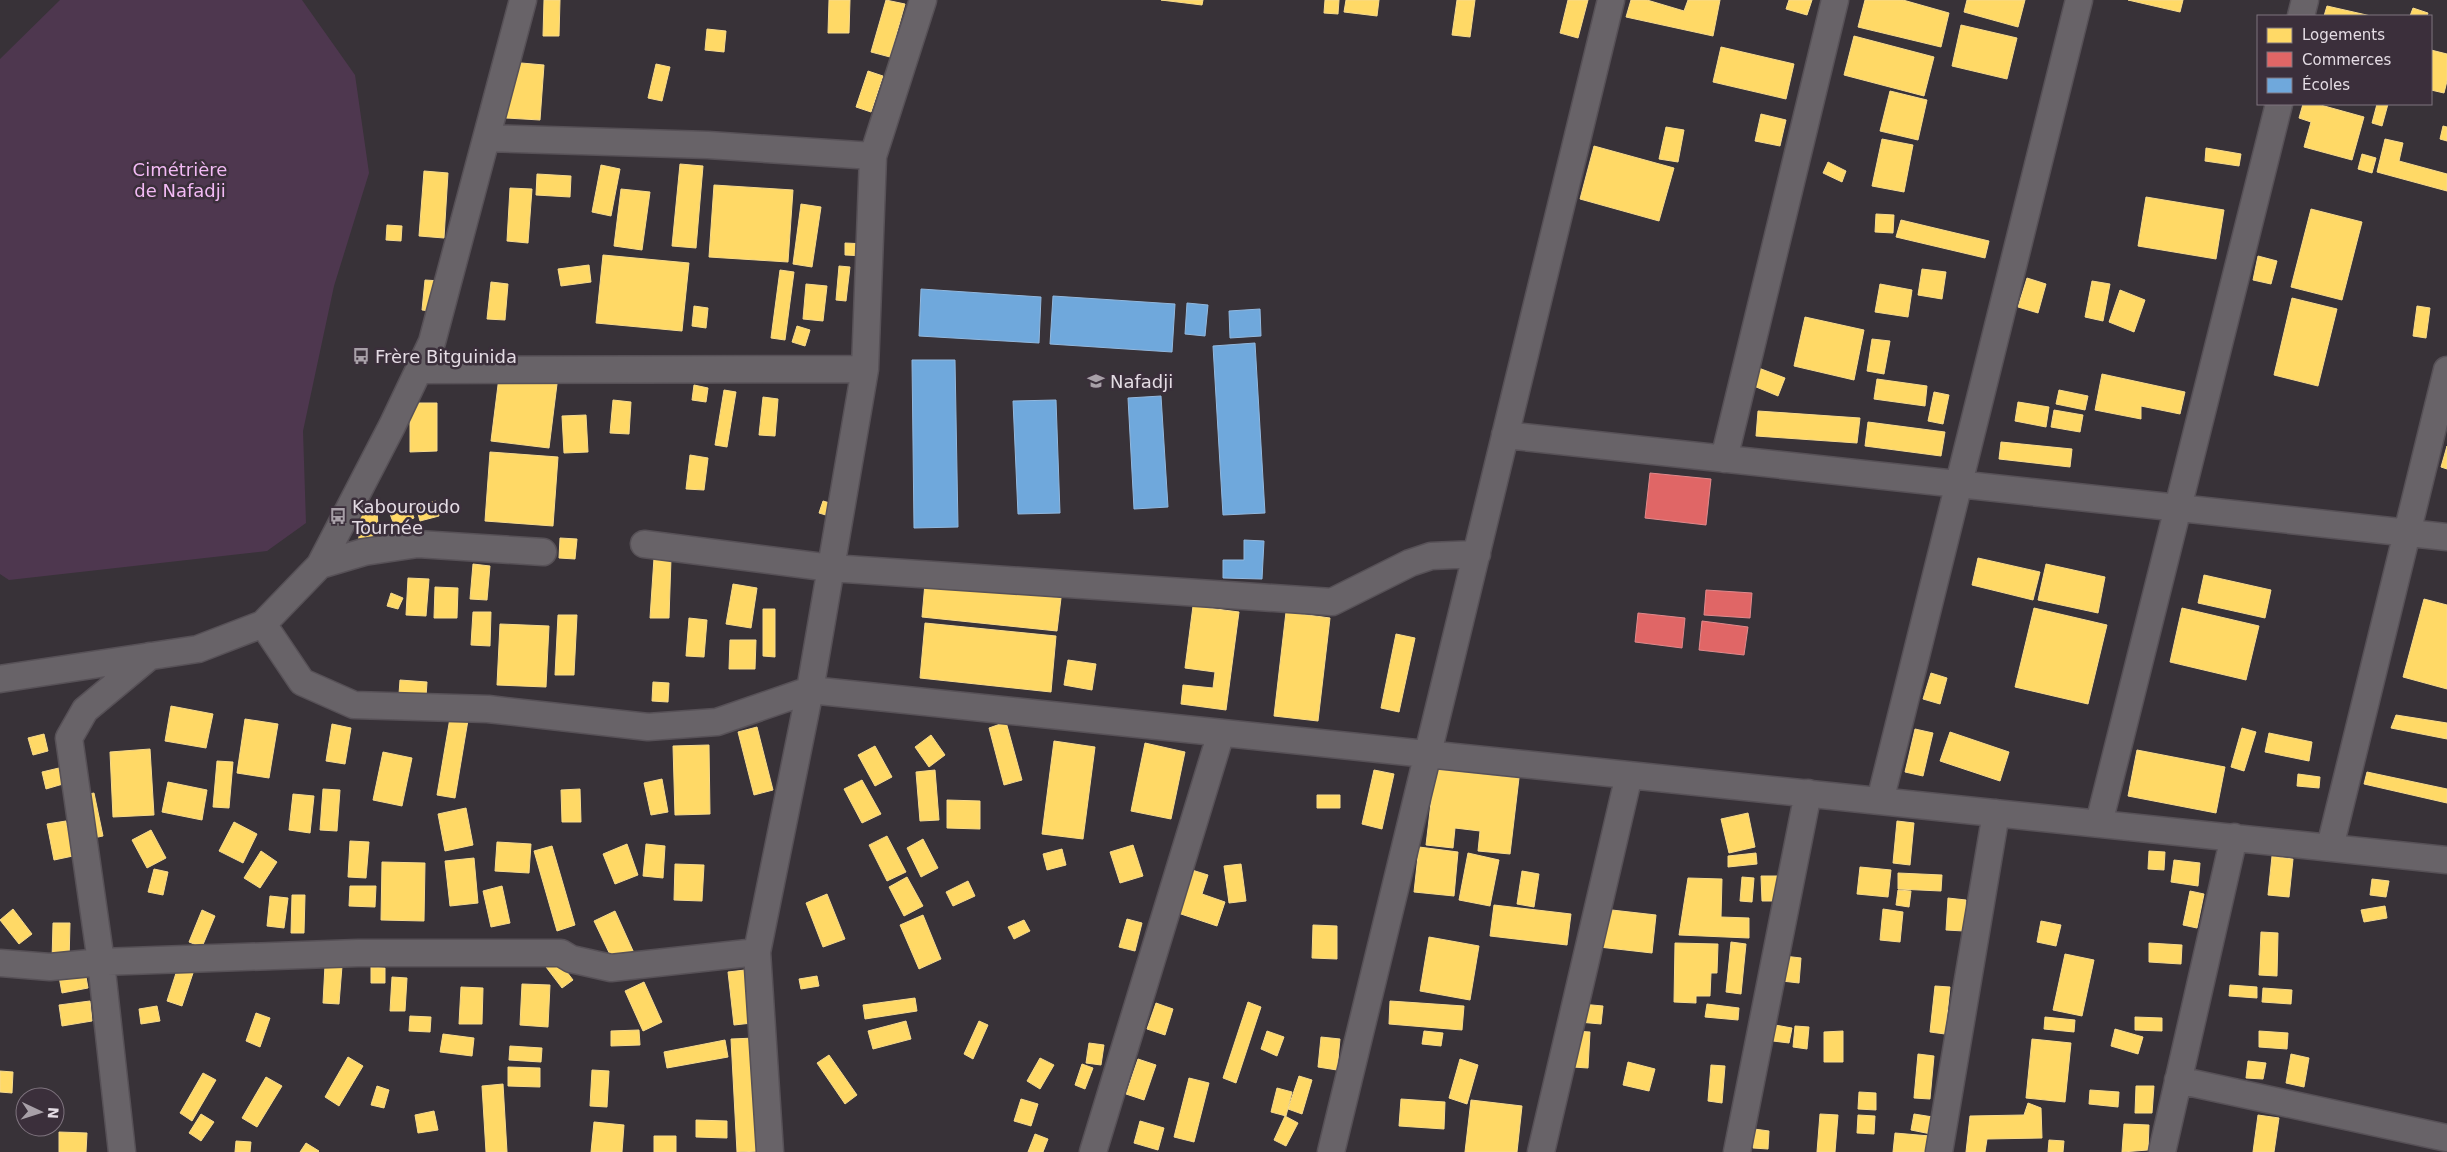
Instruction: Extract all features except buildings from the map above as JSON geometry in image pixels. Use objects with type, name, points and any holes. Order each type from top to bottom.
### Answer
[{"type":"street","points":[[0,679],[198,649],[264,624],[320,565],[420,370],[432,342],[523,0]]},
{"type":"street","points":[[770,1152],[757,952],[810,690],[865,368],[873,156],[923,0]]},
{"type":"street","points":[[1331,1152],[1611,0]]},
{"type":"street","points":[[1724,459],[1835,0]]},
{"type":"street","points":[[1880,801],[2079,0]]},
{"type":"street","points":[[2301,15],[2305,0]]},
{"type":"street","points":[[2099,824],[2279,105]]},
{"type":"street","points":[[487,138],[708,146],[873,156]]},
{"type":"street","points":[[420,370],[865,368]]},
{"type":"street","points":[[2330,847],[2447,370]]},
{"type":"street","points":[[1506,435],[2447,537]]},
{"type":"street","points":[[320,565],[364,552],[418,544],[543,552]]},
{"type":"street","points":[[644,544],[831,568],[1332,602],[1410,563],[1430,556],[1477,554]]},
{"type":"street","points":[[264,624],[302,682],[354,705],[488,709],[648,727],[717,722],[810,690],[2447,860]]},
{"type":"street","points":[[122,1152],[101,962],[70,738],[86,710],[150,656]]},
{"type":"street","points":[[1093,1152],[1221,733]]},
{"type":"street","points":[[1541,1152],[1629,775]]},
{"type":"street","points":[[1738,1152],[1808,793]]},
{"type":"street","points":[[1939,1152],[1996,813]]},
{"type":"street","points":[[2162,1152],[2234,837]]},
{"type":"street","points":[[0,963],[50,967],[101,962],[358,953],[561,953],[572,959],[611,968],[757,952]]},
{"type":"street","points":[[2178,1080],[2447,1138]]},
{"type":"green space","name":"Cimétrière de Nafadji","points":[[60,0],[302,0],[355,75],[369,173],[334,286],[303,431],[306,523],[267,551],[9,580],[0,574],[0,59]]},
{"type":"place","name":"Frère Bitguinida","points":[[361,356]]},
{"type":"place","name":"Nafadji","points":[[1096,381]]},
{"type":"place","name":"Kabouroudo Tournée","points":[[338,516]]}]
